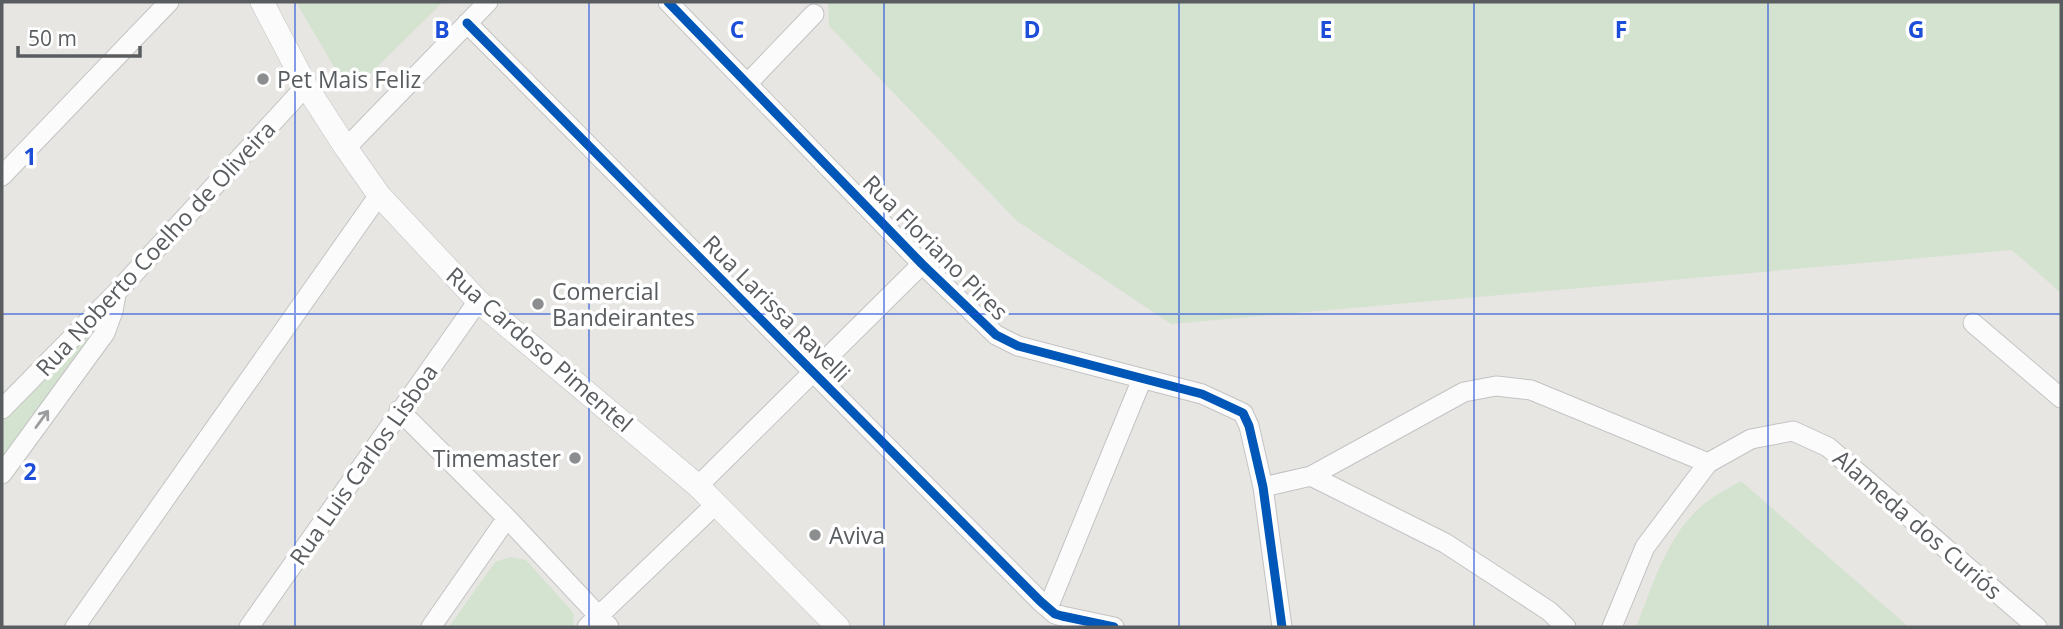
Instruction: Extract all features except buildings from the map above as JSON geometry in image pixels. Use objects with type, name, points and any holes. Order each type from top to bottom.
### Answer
[{"type":"street","points":[[2,176],[169,2]]},
{"type":"street","name":"Rua Cardoso Pimentel","points":[[262,2],[306,86],[379,195],[478,301],[698,486],[838,627]]},
{"type":"street","points":[[346,148],[488,2]]},
{"type":"street","name":"Rua Floriano Pires","points":[[668,2],[922,264],[996,335],[1018,346],[1202,394],[1243,413],[1249,426],[1263,486]]},
{"type":"street","points":[[748,83],[814,14]]},
{"type":"street","name":"Rua Larissa Ravelli","points":[[467,23],[1060,617]]},
{"type":"street","name":"Rua Noberto Coelho de Oliveira","points":[[2,409],[116,293],[306,86]]},
{"type":"street","points":[[80,626],[379,195]]},
{"type":"street","points":[[698,486],[922,264]]},
{"type":"street","points":[[2,474],[105,333],[116,293]]},
{"type":"street","name":"Rua Luis Carlos Lisboa","points":[[248,627],[478,301]]},
{"type":"street","points":[[1973,323],[2061,397]]},
{"type":"street","points":[[1114,627],[1060,617],[1142,379]]},
{"type":"street","points":[[1282,627],[1263,486],[1311,475],[1464,392],[1496,386],[1531,390],[1708,463],[1645,547],[1612,627]]},
{"type":"street","points":[[399,410],[508,518],[598,623],[716,503]]},
{"type":"street","name":"Alameda dos Curiós","points":[[1708,463],[1751,439],[1793,431],[1828,447],[2037,627]]},
{"type":"street","points":[[1311,475],[1445,543],[1549,611],[1566,627]]},
{"type":"street","points":[[431,627],[508,518]]},
{"type":"green space","points":[[296,2],[443,2],[358,86],[347,89]]},
{"type":"green space","points":[[828,2],[2061,2],[2061,293],[2012,250],[1171,324],[1017,221],[829,26]]},
{"type":"green space","points":[[88,331],[95,334],[2,463],[2,422]]},
{"type":"green space","points":[[1741,481],[1909,627],[1636,627],[1662,561],[1680,530],[1704,504]]},
{"type":"green space","points":[[510,557],[526,560],[571,610],[574,615],[573,627],[449,627],[495,562]]},
{"type":"cycle path","points":[[668,2],[922,264],[996,335],[1018,346],[1202,394],[1243,413],[1249,426],[1263,487],[1282,627]]},
{"type":"cycle path","points":[[467,23],[1040,601],[1055,614],[1114,627]]},
{"type":"place","name":"Pet Mais Feliz","points":[[263,79]]},
{"type":"place","name":"Comercial Bandeirantes","points":[[538,304]]},
{"type":"place","name":"Timemaster","points":[[575,458]]},
{"type":"place","name":"Aviva","points":[[815,535]]}]
